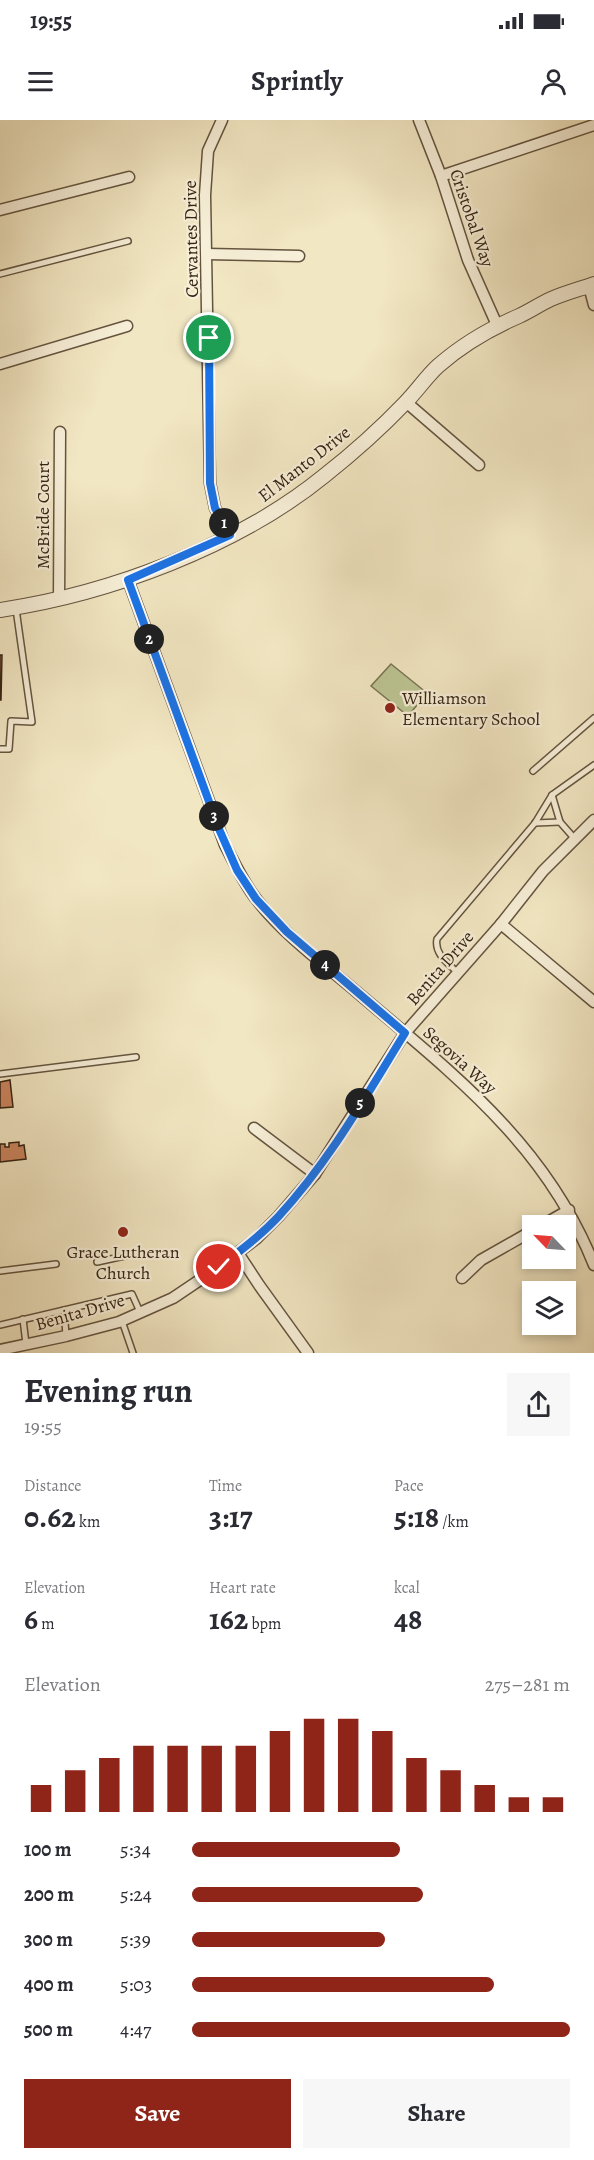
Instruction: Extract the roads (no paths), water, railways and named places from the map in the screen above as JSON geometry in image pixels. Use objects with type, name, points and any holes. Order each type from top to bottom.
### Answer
[{"type":"street","name":"Cervantes Drive","points":[[222,120],[208,151],[205,195],[210,483],[215,508],[230,535]]},
{"type":"street","name":"Cristobal Way","points":[[419,120],[441,176],[468,260],[496,325]]},
{"type":"street","points":[[441,176],[594,125]]},
{"type":"street","points":[[0,210],[129,177]]},
{"type":"street","points":[[207,254],[299,256]]},
{"type":"street","points":[[591,285],[594,305]]},
{"type":"street","name":"El Manto Drive","points":[[0,610],[59,599],[128,580],[230,535],[284,506],[324,477],[406,402],[438,366],[465,344],[496,325],[551,299],[591,285]]},
{"type":"street","points":[[0,364],[127,326]]},
{"type":"street","points":[[406,402],[479,465]]},
{"type":"street","name":"McBride Court","points":[[59,599],[60,432]]},
{"type":"street","name":"Segovia Way","points":[[128,580],[219,829],[237,870],[256,899],[280,926],[484,1103],[514,1135],[556,1188],[569,1210],[594,1265]]},
{"type":"street","name":"Benita Drive","points":[[0,1350],[122,1321],[172,1298],[238,1253],[278,1217],[315,1174],[405,1033],[501,924],[543,871],[594,820]]},
{"type":"street","points":[[501,924],[594,1002]]},
{"type":"street","points":[[254,1128],[315,1174]]},
{"type":"street","points":[[561,1215],[569,1210]]},
{"type":"street","points":[[462,1278],[481,1260],[522,1236]]},
{"type":"street","points":[[238,1253],[308,1353]]},
{"type":"lane","points":[[0,274],[128,241]]},
{"type":"lane","points":[[0,749],[9,749],[11,722],[32,722],[16,608]]},
{"type":"lane","points":[[533,771],[594,718]]},
{"type":"lane","points":[[458,973],[438,952],[437,939],[535,823],[552,795],[594,765]]},
{"type":"lane","points":[[552,795],[560,822],[574,838]]},
{"type":"lane","points":[[535,823],[560,822]]},
{"type":"lane","points":[[0,1074],[136,1057]]},
{"type":"lane","points":[[97,1262],[129,1255]]},
{"type":"lane","points":[[0,1271],[56,1264]]},
{"type":"lane","points":[[0,1325],[132,1294],[140,1312]]},
{"type":"lane","points":[[64,1310],[66,1336]]},
{"type":"lane","points":[[23,1319],[26,1344]]},
{"type":"lane","points":[[122,1321],[132,1353]]},
{"type":"place","name":"Williamson Elementary School","points":[[390,708]]},
{"type":"place","name":"Grace Lutheran Church","points":[[123,1232]]}]
